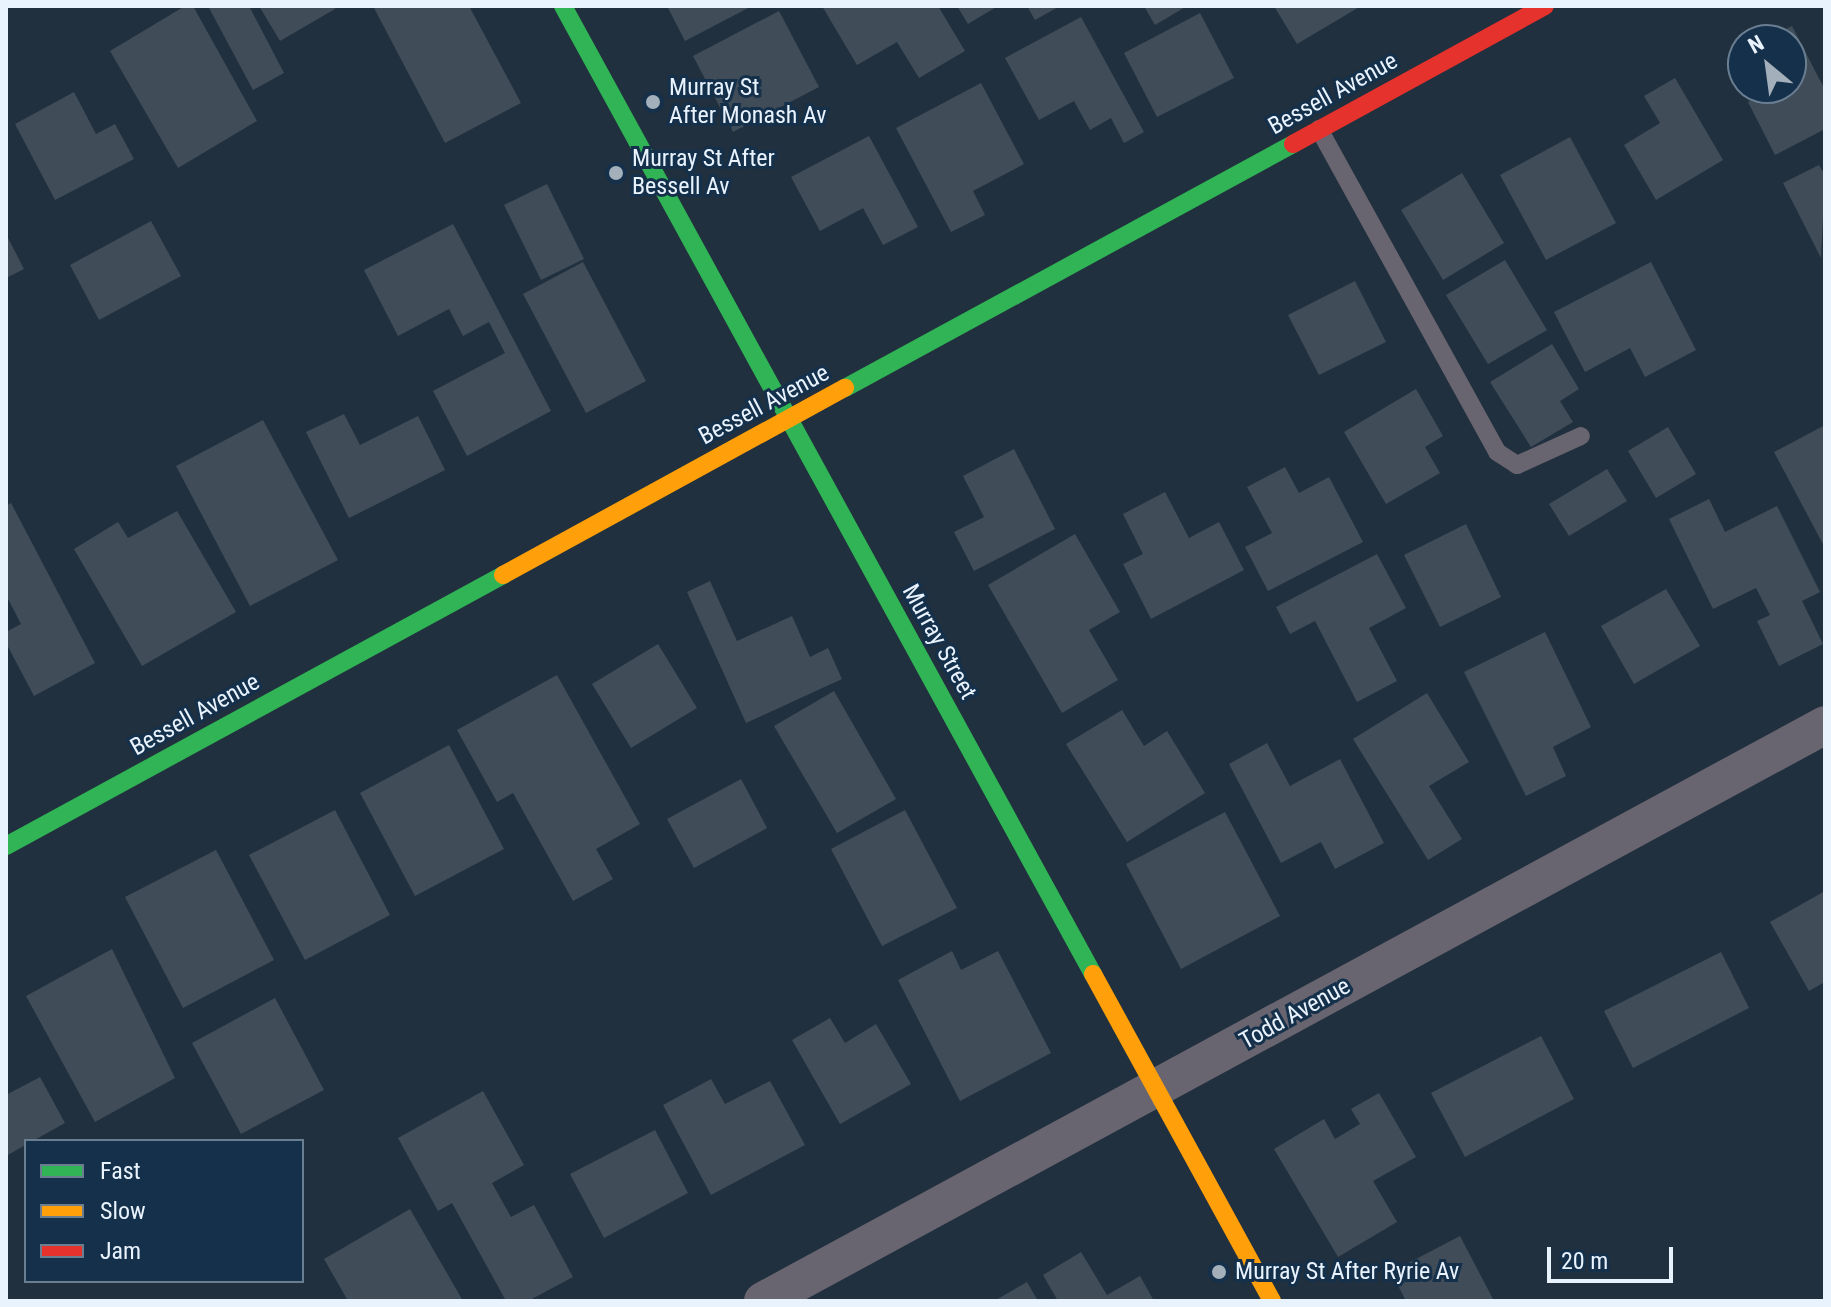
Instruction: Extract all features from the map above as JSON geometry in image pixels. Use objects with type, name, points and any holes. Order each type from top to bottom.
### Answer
[{"type":"street","name":"Murray Street","points":[[563,6],[1272,1301]]},
{"type":"street","name":"Bessell Avenue","points":[[6,846],[1545,6]]},
{"type":"street","name":"Todd Avenue","points":[[763,1301],[1156,1091],[1825,725]]},
{"type":"lane","points":[[1319,129],[1497,452],[1517,465],[1581,436]]},
{"type":"building","points":[[185,6],[193,6],[257,121],[178,168],[110,51]]},
{"type":"building","points":[[208,6],[249,6],[284,73],[253,90]]},
{"type":"building","points":[[259,6],[334,6],[335,9],[280,41]]},
{"type":"building","points":[[373,6],[469,6],[521,103],[445,143]]},
{"type":"building","points":[[667,6],[752,6],[685,41]]},
{"type":"building","points":[[822,6],[938,6],[965,51],[919,78],[897,42],[857,65]]},
{"type":"building","points":[[957,6],[998,6],[968,24]]},
{"type":"building","points":[[1027,6],[1060,6],[1035,20]]},
{"type":"building","points":[[1144,6],[1187,6],[1155,25]]},
{"type":"building","points":[[1274,6],[1361,6],[1297,44]]},
{"type":"building","points":[[779,11],[819,87],[733,132],[693,56]]},
{"type":"building","points":[[1200,13],[1234,78],[1157,117],[1124,53]]},
{"type":"building","points":[[1081,17],[1144,132],[1124,143],[1111,118],[1090,130],[1074,101],[1039,120],[1005,58]]},
{"type":"building","points":[[1807,55],[1825,90],[1825,129],[1775,155],[1749,104],[1807,104]]},
{"type":"building","points":[[1675,78],[1723,160],[1656,200],[1624,145],[1660,123],[1644,96]]},
{"type":"building","points":[[981,83],[1024,164],[973,191],[985,215],[951,232],[896,128]]},
{"type":"building","points":[[74,92],[96,134],[115,124],[134,159],[55,200],[15,124]]},
{"type":"building","points":[[869,136],[918,227],[883,245],[863,208],[820,231],[791,177]]},
{"type":"building","points":[[1570,137],[1616,223],[1546,260],[1500,175]]},
{"type":"building","points":[[1819,165],[1825,175],[1821,258],[1783,183]]},
{"type":"building","points":[[1462,173],[1504,243],[1443,280],[1401,210]]},
{"type":"building","points":[[547,184],[584,259],[541,280],[504,205]]},
{"type":"building","points":[[151,221],[181,276],[99,320],[70,265]]},
{"type":"building","points":[[453,224],[551,411],[467,456],[433,391],[505,353],[489,322],[463,336],[449,309],[398,336],[364,270]]},
{"type":"building","points":[[6,234],[24,269],[6,278]]},
{"type":"building","points":[[1505,260],[1547,330],[1488,364],[1446,295]]},
{"type":"building","points":[[583,262],[646,381],[586,413],[523,294]]},
{"type":"building","points":[[1651,262],[1696,350],[1645,377],[1630,348],[1585,372],[1554,312]]},
{"type":"building","points":[[1355,281],[1386,342],[1319,375],[1288,315]]},
{"type":"building","points":[[1552,344],[1579,389],[1560,401],[1573,422],[1531,447],[1490,382]]},
{"type":"building","points":[[1416,389],[1443,436],[1425,447],[1440,473],[1386,504],[1344,432]]},
{"type":"building","points":[[344,414],[360,445],[418,416],[445,470],[349,518],[306,432]]},
{"type":"building","points":[[263,420],[338,560],[250,606],[176,466]]},
{"type":"building","points":[[1825,425],[1825,548],[1774,452]]},
{"type":"building","points":[[1668,427],[1696,474],[1656,498],[1628,451]]},
{"type":"building","points":[[1014,449],[1055,529],[974,571],[954,532],[984,517],[963,476]]},
{"type":"building","points":[[1285,467],[1299,493],[1329,477],[1363,542],[1268,591],[1245,547],[1272,533],[1247,487]]},
{"type":"building","points":[[1607,469],[1627,501],[1569,536],[1549,504]]},
{"type":"building","points":[[1165,492],[1189,538],[1219,522],[1244,570],[1151,619],[1123,564],[1143,554],[1123,514]]},
{"type":"building","points":[[1709,499],[1725,532],[1777,506],[1820,592],[1802,601],[1823,644],[1779,666],[1757,621],[1770,615],[1756,588],[1713,609],[1669,519]]},
{"type":"building","points":[[11,503],[95,663],[34,696],[6,643],[6,632],[21,624],[6,595],[6,506]]},
{"type":"building","points":[[177,511],[236,612],[142,666],[74,549],[118,522],[128,538]]},
{"type":"building","points":[[1466,524],[1501,597],[1440,627],[1404,555]]},
{"type":"building","points":[[1075,534],[1120,612],[1089,630],[1118,680],[1062,713],[988,585]]},
{"type":"building","points":[[1377,554],[1406,608],[1369,628],[1397,681],[1357,702],[1315,621],[1290,634],[1276,607]]},
{"type":"building","points":[[710,581],[737,641],[792,616],[810,657],[828,648],[842,679],[746,723],[687,592]]},
{"type":"building","points":[[1666,589],[1700,646],[1634,684],[1601,626]]},
{"type":"building","points":[[1545,632],[1591,727],[1553,747],[1566,776],[1526,796],[1464,672]]},
{"type":"building","points":[[658,644],[697,708],[631,748],[592,684]]},
{"type":"building","points":[[557,675],[640,824],[596,849],[613,879],[573,901],[513,793],[497,802],[457,730]]},
{"type":"building","points":[[834,691],[896,799],[837,833],[774,726]]},
{"type":"building","points":[[1427,693],[1469,762],[1429,786],[1462,839],[1428,860],[1353,739]]},
{"type":"building","points":[[1122,710],[1144,746],[1167,731],[1205,793],[1127,842],[1066,744]]},
{"type":"building","points":[[1267,743],[1290,786],[1340,759],[1384,843],[1335,869],[1321,842],[1281,863],[1229,764]]},
{"type":"building","points":[[449,745],[504,849],[415,896],[360,793]]},
{"type":"building","points":[[741,779],[767,828],[694,868],[667,819]]},
{"type":"building","points":[[335,810],[390,915],[305,960],[249,855]]},
{"type":"building","points":[[905,810],[957,908],[882,946],[831,849]]},
{"type":"building","points":[[1225,812],[1280,916],[1181,969],[1126,864]]},
{"type":"building","points":[[216,850],[274,960],[183,1008],[125,897]]},
{"type":"building","points":[[1825,891],[1825,982],[1809,991],[1770,922]]},
{"type":"building","points":[[112,949],[175,1078],[95,1122],[26,996]]},
{"type":"building","points":[[952,951],[961,970],[998,951],[1051,1053],[960,1101],[898,980]]},
{"type":"building","points":[[1721,952],[1749,1008],[1633,1068],[1604,1011]]},
{"type":"building","points":[[275,998],[324,1090],[241,1134],[192,1043]]},
{"type":"building","points":[[830,1018],[845,1043],[876,1024],[911,1084],[840,1124],[792,1040]]},
{"type":"building","points":[[1541,1036],[1574,1099],[1465,1157],[1431,1093]]},
{"type":"building","points":[[40,1077],[65,1123],[36,1139],[24,1139],[24,1146],[6,1156],[6,1095]]},
{"type":"building","points":[[711,1079],[725,1104],[770,1081],[805,1145],[711,1195],[663,1105]]},
{"type":"building","points":[[483,1091],[524,1165],[492,1183],[511,1217],[534,1205],[573,1277],[528,1301],[506,1301],[452,1203],[438,1211],[398,1138]]},
{"type":"building","points":[[1379,1093],[1416,1157],[1373,1181],[1397,1222],[1338,1257],[1274,1149],[1324,1119],[1335,1139],[1360,1124],[1351,1109]]},
{"type":"building","points":[[655,1130],[688,1193],[604,1238],[570,1174]]},
{"type":"building","points":[[410,1209],[463,1301],[348,1301],[324,1259]]},
{"type":"building","points":[[1460,1236],[1494,1301],[1406,1301],[1391,1272]]},
{"type":"building","points":[[1081,1252],[1107,1295],[1140,1276],[1154,1301],[1058,1301],[1043,1275]]},
{"type":"building","points":[[1027,1282],[1038,1301],[994,1301]]},
{"type":"traffic: fast","points":[[563,6],[1093,974]]},
{"type":"traffic: fast","points":[[845,388],[1293,144]]},
{"type":"traffic: fast","points":[[6,846],[503,575]]},
{"type":"traffic: slow","points":[[503,575],[845,388]]},
{"type":"traffic: slow","points":[[1093,974],[1272,1301]]},
{"type":"traffic: jam","points":[[1293,144],[1545,6]]},
{"type":"place","name":"Murray St After Monash Av","points":[[653,102]]},
{"type":"place","name":"Murray St After Bessell Av","points":[[616,173]]},
{"type":"place","name":"Murray St After Ryrie Av","points":[[1219,1272]]}]
